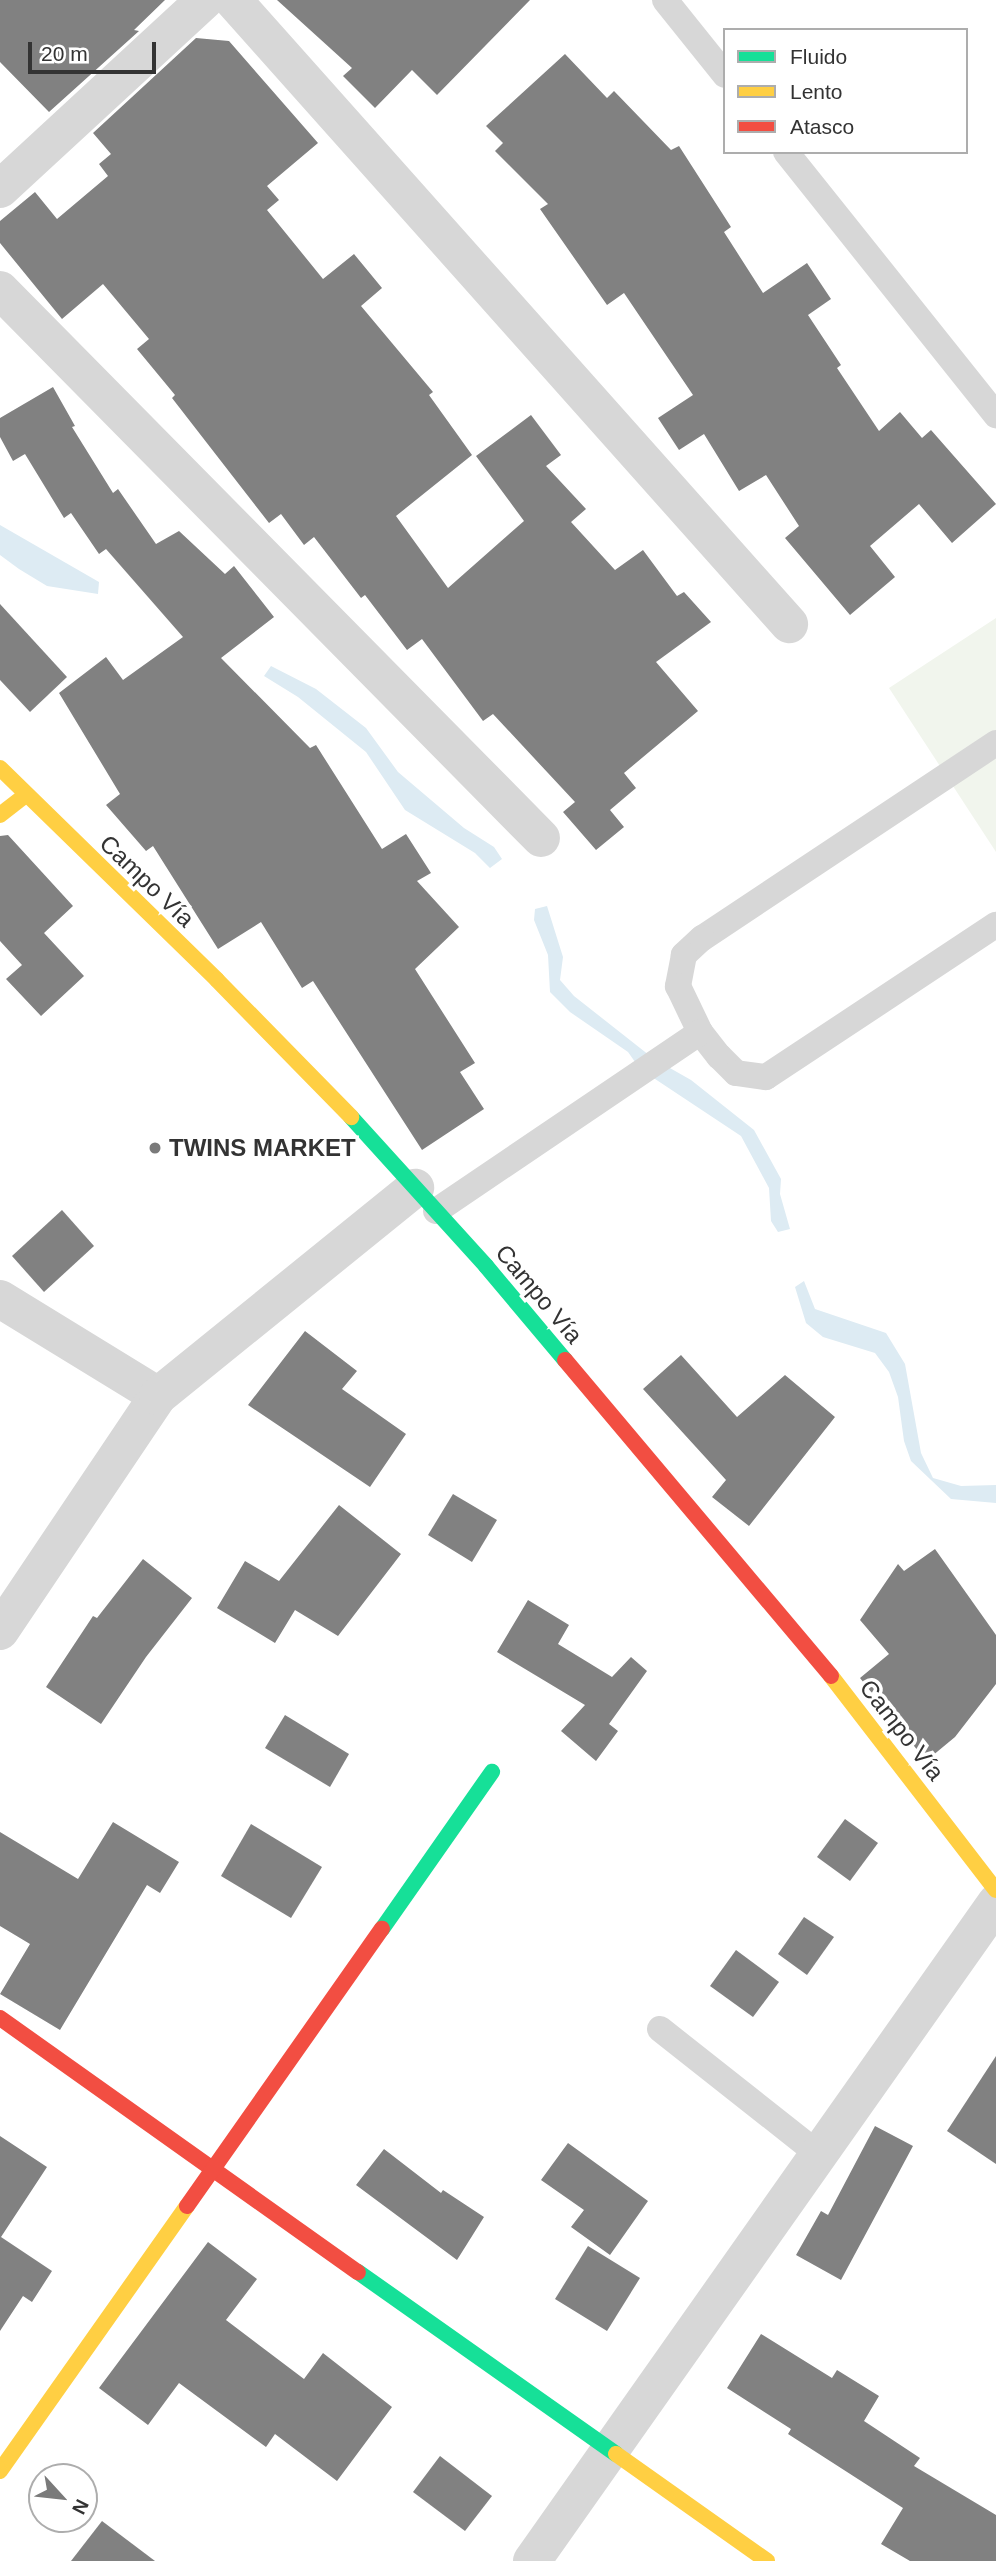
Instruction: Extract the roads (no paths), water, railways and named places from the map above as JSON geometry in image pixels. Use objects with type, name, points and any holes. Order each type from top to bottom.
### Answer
[{"type":"street","points":[[0,189],[205,0]]},
{"type":"street","points":[[233,0],[789,624]]},
{"type":"street","points":[[0,290],[541,838]]},
{"type":"street","name":"Campo Vía","points":[[0,768],[217,980],[353,1119],[426,1200],[819,1660],[996,1890]]},
{"type":"street","points":[[0,815],[26,795]]},
{"type":"street","points":[[0,1631],[158,1396],[426,1200]]},
{"type":"street","points":[[0,1299],[158,1396]]},
{"type":"street","points":[[0,2471],[492,1772]]},
{"type":"street","points":[[532,2561],[817,2153],[996,1903]]},
{"type":"street","points":[[0,2018],[767,2561]]},
{"type":"lane","points":[[665,0],[723,72]]},
{"type":"lane","points":[[788,154],[996,415]]},
{"type":"lane","points":[[996,743],[702,938],[684,955],[678,986],[700,1032],[736,1073],[766,1077],[996,925]]},
{"type":"lane","points":[[426,1200],[700,1032]]},
{"type":"lane","points":[[660,2029],[817,2153]]},
{"type":"place","name":"TWINS MARKET","points":[[155,1148]]}]
